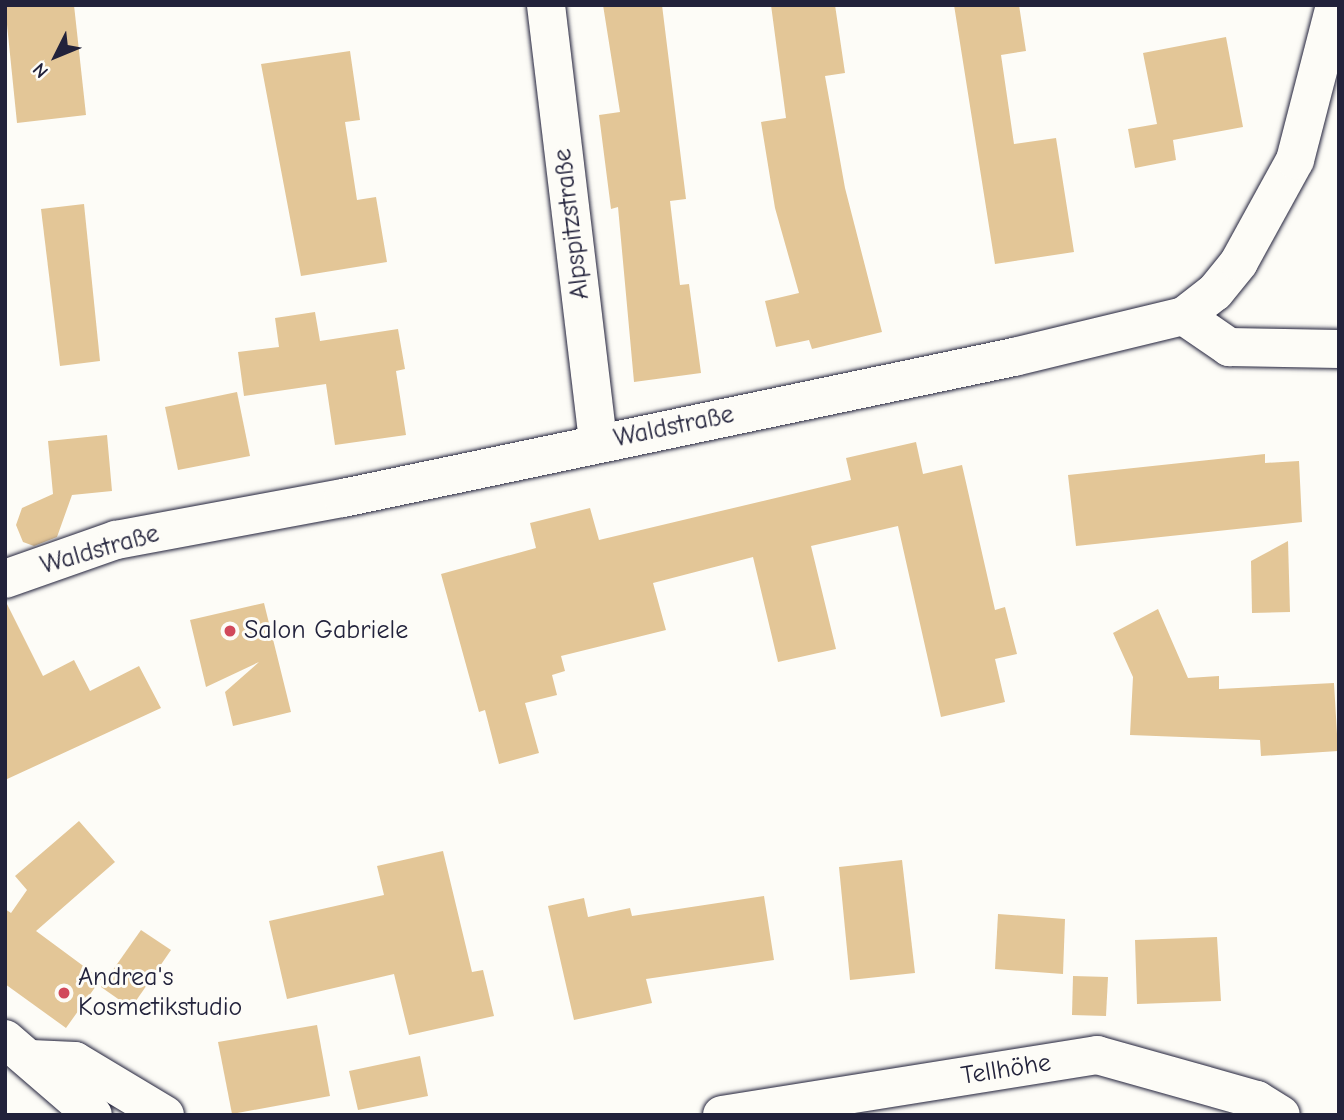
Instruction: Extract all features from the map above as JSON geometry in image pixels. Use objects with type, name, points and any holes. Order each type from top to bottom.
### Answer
[{"type":"street","name":"Alpspitzstraße","points":[[545,5],[598,443]]},
{"type":"street","points":[[1335,5],[1295,160],[1239,262],[1215,292],[1184,316],[1229,347],[1339,349]]},
{"type":"street","name":"Waldstraße","points":[[5,579],[116,540],[1014,357],[1184,316]]},
{"type":"street","points":[[18,1049],[93,1115]]},
{"type":"street","points":[[18,1049],[75,1061],[165,1115]]},
{"type":"street","name":"Tellhöhe","points":[[722,1115],[788,1110],[1097,1055],[1258,1100],[1281,1115]]},
{"type":"building","points":[[5,5],[74,5],[86,115],[17,123]]},
{"type":"building","points":[[603,5],[662,5],[686,199],[670,201],[680,285],[689,284],[701,373],[634,382],[618,207],[611,209],[599,115],[620,112]]},
{"type":"building","points":[[771,5],[835,5],[845,73],[825,76],[845,188],[882,332],[812,349],[809,340],[776,347],[765,301],[799,293],[775,208],[761,122],[786,118]]},
{"type":"building","points":[[954,5],[1019,5],[1026,51],[1001,55],[1014,144],[1056,138],[1074,252],[995,264]]},
{"type":"building","points":[[1226,37],[1243,127],[1173,140],[1176,160],[1135,168],[1128,129],[1157,124],[1143,53]]},
{"type":"building","points":[[350,51],[360,120],[345,122],[357,200],[376,197],[387,262],[301,276],[261,64]]},
{"type":"building","points":[[84,204],[100,361],[60,366],[41,209]]},
{"type":"building","points":[[315,312],[320,341],[398,329],[405,369],[396,371],[406,435],[335,445],[326,384],[244,396],[238,352],[279,347],[275,318]]},
{"type":"building","points":[[237,392],[250,456],[178,470],[165,407]]},
{"type":"building","points":[[107,435],[112,491],[72,495],[57,537],[34,546],[23,542],[16,525],[22,508],[53,494],[48,441]]},
{"type":"building","points":[[916,442],[923,474],[962,465],[995,610],[1005,607],[1017,654],[995,659],[1005,702],[941,717],[898,526],[811,546],[836,649],[778,662],[753,557],[653,583],[666,630],[561,656],[565,671],[552,675],[557,695],[525,703],[539,753],[499,764],[485,710],[479,712],[441,574],[536,548],[530,523],[590,508],[599,540],[851,480],[846,458]]},
{"type":"building","points":[[1265,454],[1265,463],[1299,461],[1302,522],[1076,546],[1068,475]]},
{"type":"building","points":[[1288,541],[1290,612],[1252,613],[1251,561]]},
{"type":"building","points":[[5,600],[43,676],[74,660],[90,691],[139,666],[161,708],[5,780]]},
{"type":"building","points":[[264,603],[291,712],[233,726],[225,692],[259,662],[206,687],[190,620]]},
{"type":"building","points":[[1158,609],[1188,678],[1219,676],[1219,689],[1334,683],[1338,751],[1261,756],[1260,740],[1130,735],[1133,677],[1113,633]]},
{"type":"building","points":[[79,821],[115,862],[36,931],[101,979],[66,1028],[5,984],[5,909],[11,913],[27,890],[15,876]]},
{"type":"building","points":[[443,851],[472,972],[483,970],[494,1016],[409,1035],[394,974],[287,999],[269,921],[384,895],[377,866]]},
{"type":"building","points":[[902,860],[915,973],[850,980],[839,867]]},
{"type":"building","points":[[764,896],[774,960],[646,979],[652,1003],[574,1020],[548,906],[584,898],[588,917],[630,908],[632,916]]},
{"type":"building","points":[[998,914],[1065,919],[1063,974],[995,969]]},
{"type":"building","points":[[141,930],[171,950],[131,1008],[101,987]]},
{"type":"building","points":[[1217,937],[1221,1001],[1137,1004],[1135,940]]},
{"type":"building","points":[[1073,976],[1108,977],[1106,1016],[1072,1015]]},
{"type":"building","points":[[317,1025],[330,1096],[232,1114],[218,1042]]},
{"type":"building","points":[[420,1056],[428,1096],[358,1110],[349,1071]]},
{"type":"place","name":"Salon Gabriele","points":[[230,631]]},
{"type":"place","name":"Andrea's Kosmetikstudio","points":[[64,993]]}]
